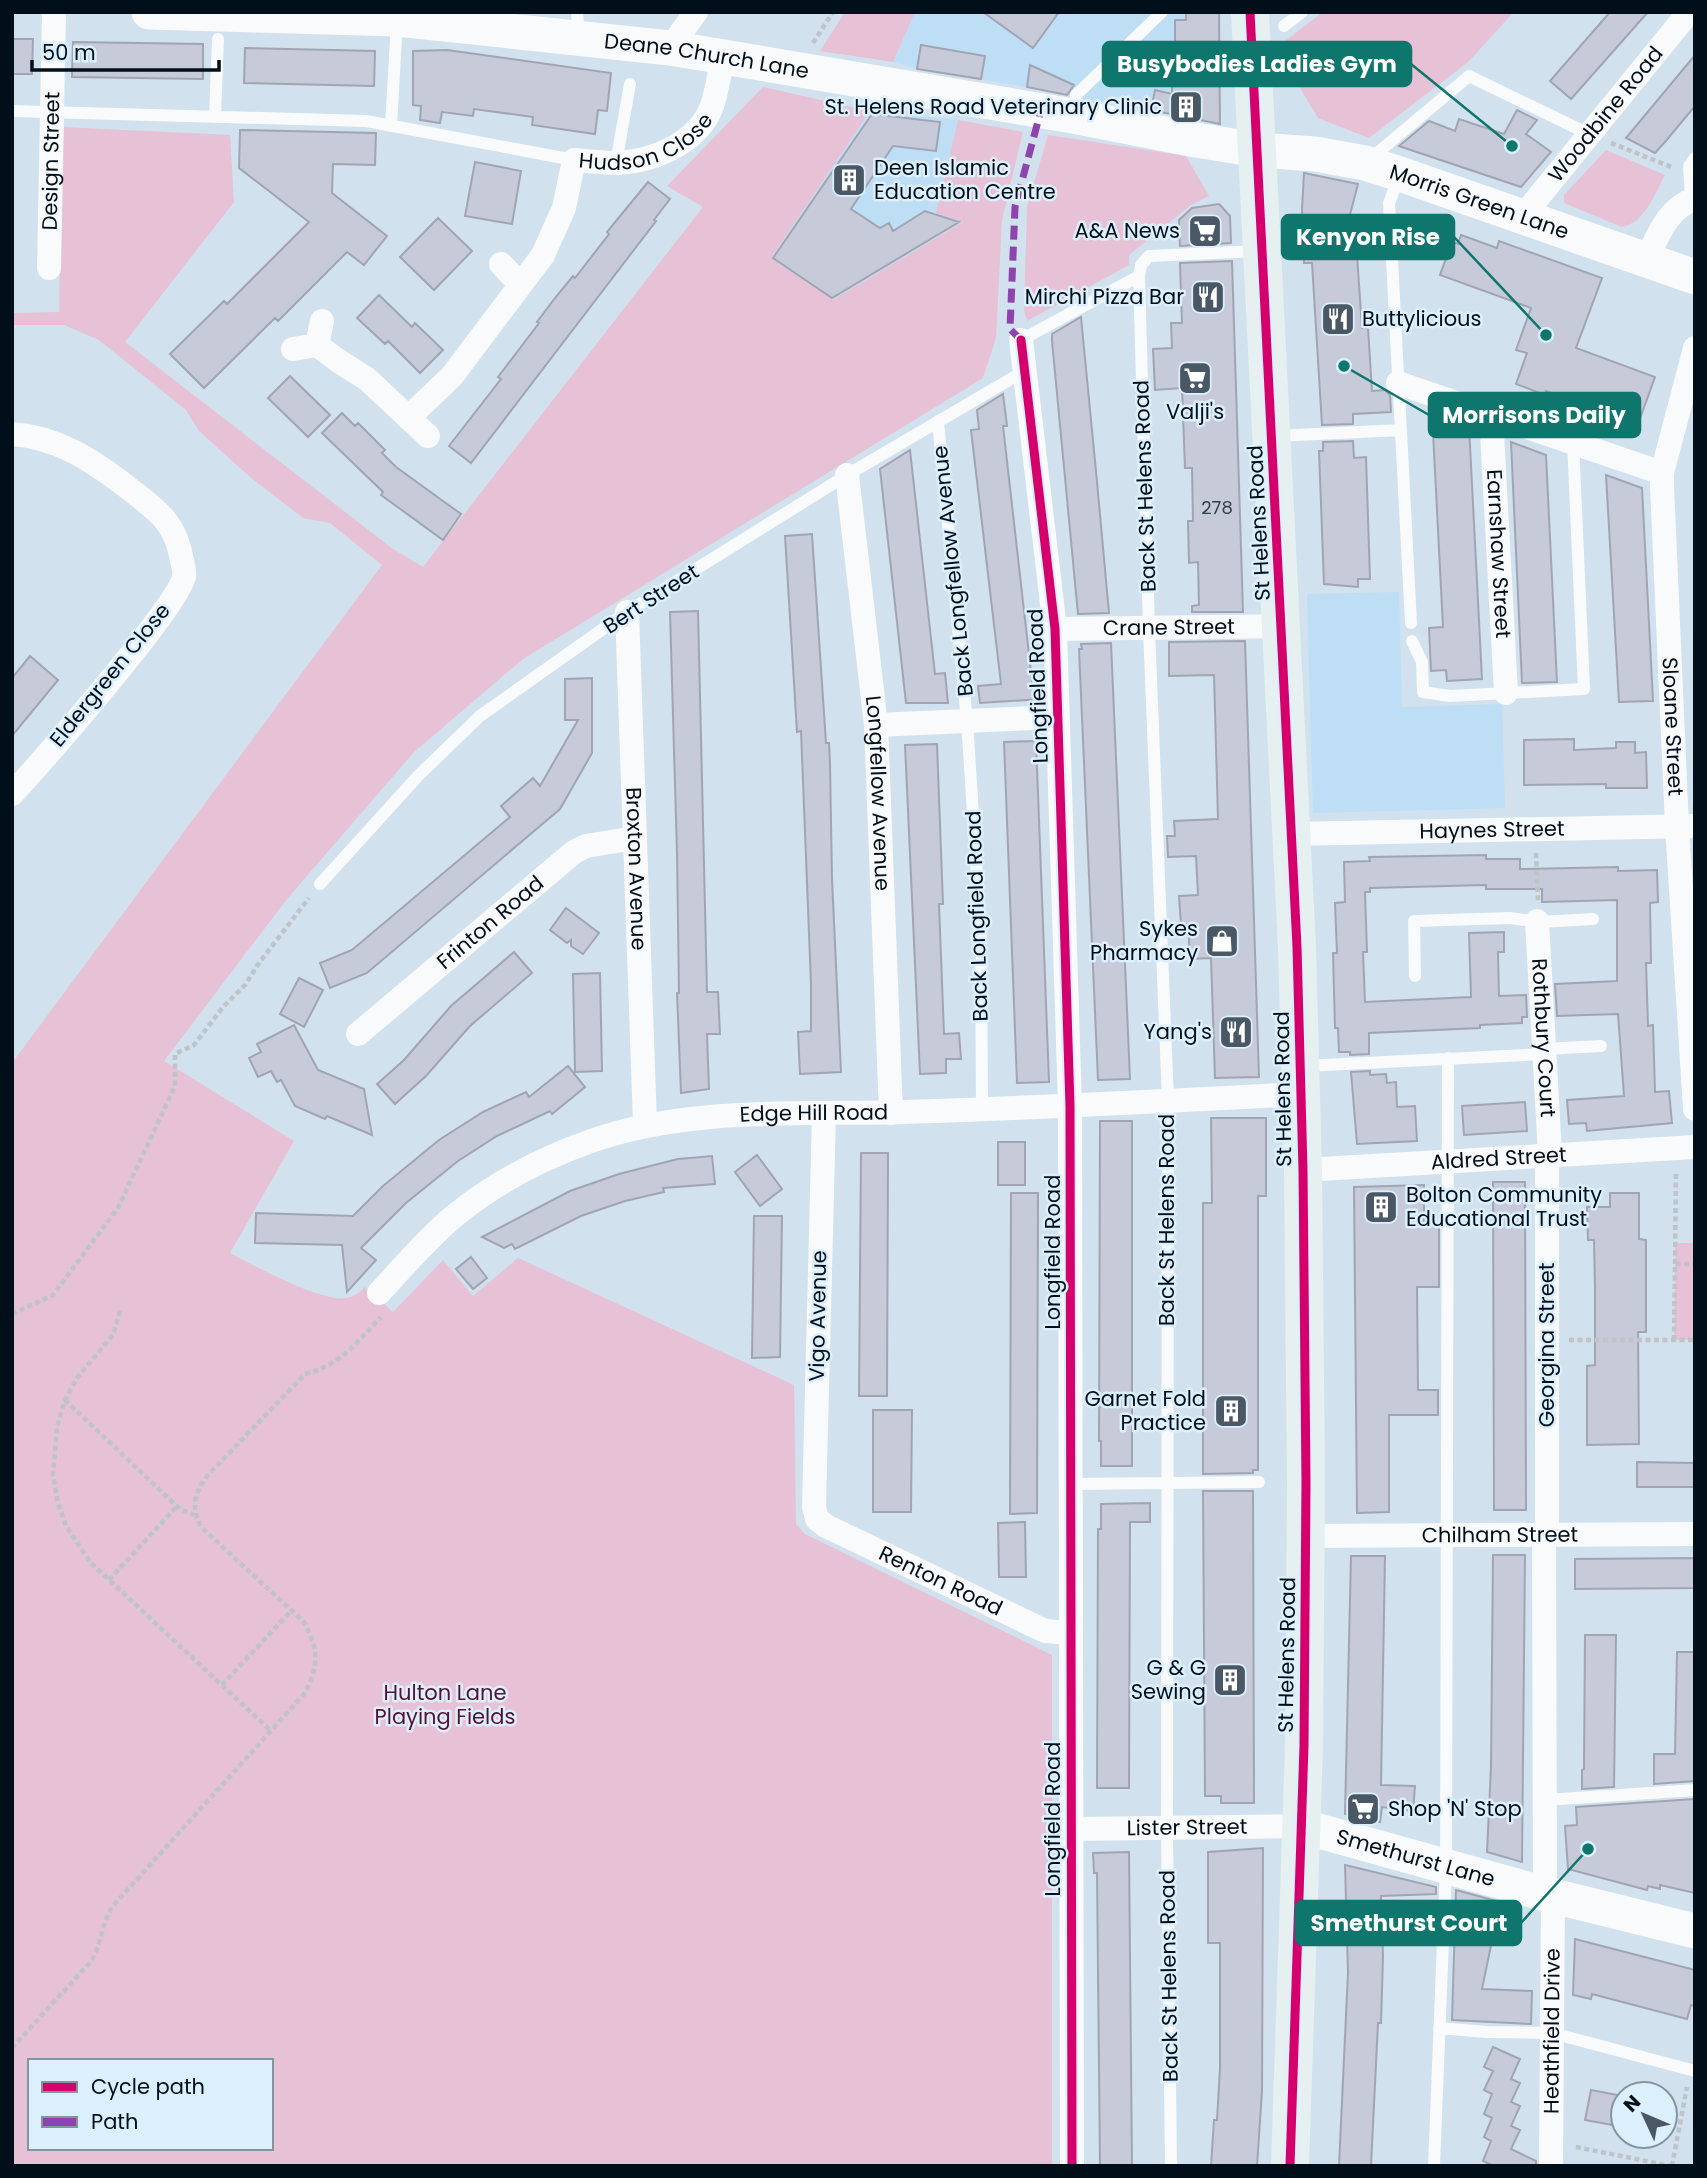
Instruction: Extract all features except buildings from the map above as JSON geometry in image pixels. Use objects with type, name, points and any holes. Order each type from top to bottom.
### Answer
[{"type":"main road","name":"St Helens Road","points":[[1267,19],[1258,150],[1297,947],[1303,1170],[1306,1536],[1304,1746],[1290,2166]]},
{"type":"street","name":"Design Street","points":[[49,268],[54,12]]},
{"type":"street","name":"Deane Church Lane","points":[[149,12],[218,22],[397,19],[578,25],[723,58],[1073,116],[1258,150]]},
{"type":"street","points":[[670,48],[696,12]]},
{"type":"street","name":"Woodbine Road","points":[[1523,216],[1689,12]]},
{"type":"street","name":"Hudson Close","points":[[408,418],[453,376],[543,255],[564,208],[574,160],[616,163],[639,161],[675,147],[691,135],[711,107],[723,58]]},
{"type":"street","name":"Morris Green Lane","points":[[1258,150],[1315,154],[1365,163],[1695,277]]},
{"type":"street","points":[[1646,260],[1665,221],[1675,209],[1693,199]]},
{"type":"street","points":[[501,264],[520,284]]},
{"type":"street","points":[[293,349],[320,333],[337,360],[367,379],[428,436]]},
{"type":"street","name":"Longfield Road","points":[[1021,340],[1055,629],[1070,1106],[1072,2166]]},
{"type":"street","name":"Sloane Street","points":[[1695,348],[1687,410],[1662,473],[1686,826],[1695,1109]]},
{"type":"street","points":[[1398,383],[1662,473]]},
{"type":"street","name":"Earnshaw Street","points":[[1491,414],[1506,693]]},
{"type":"street","name":"Eldergreen Close","points":[[12,434],[34,435],[73,449],[154,507],[173,528],[180,547],[184,578],[161,617],[12,794]]},
{"type":"street","name":"Longfellow Avenue","points":[[847,475],[876,725],[891,1113]]},
{"type":"street","name":"Broxton Avenue","points":[[627,612],[645,1125]]},
{"type":"street","name":"Crane Street","points":[[1055,629],[1282,626]]},
{"type":"street","points":[[876,725],[1057,717]]},
{"type":"street","name":"Haynes Street","points":[[1291,834],[1686,826]]},
{"type":"street","name":"Frinton Road","points":[[358,1034],[574,852],[586,846],[635,838]]},
{"type":"street","name":"Rothbury Court","points":[[1538,922],[1549,1154]]},
{"type":"street","name":"Edge Hill Road","points":[[379,1293],[444,1226],[488,1192],[534,1166],[590,1141],[645,1125],[719,1117],[982,1110],[1168,1101],[1300,1080]]},
{"type":"street","name":"Vigo Avenue","points":[[817,1518],[814,1507],[824,1114]]},
{"type":"street","name":"Aldred Street","points":[[1303,1170],[1686,1147]]},
{"type":"street","name":"Georgina Street","points":[[1549,1154],[1545,1535],[1545,1800],[1549,1895]]},
{"type":"street","name":"Renton Road","points":[[817,1518],[826,1526],[1045,1631],[1070,1633]]},
{"type":"street","name":"Chilham Street","points":[[1306,1536],[1695,1534]]},
{"type":"street","name":"Lister Street","points":[[1071,1829],[1301,1826]]},
{"type":"street","name":"Smethurst Lane","points":[[1301,1826],[1549,1895],[1695,1931]]},
{"type":"street","name":"Heathfield Drive","points":[[1549,1895],[1551,2154]]},
{"type":"lane","points":[[1073,116],[1076,95],[1162,12]]},
{"type":"lane","points":[[1267,19],[1302,12]]},
{"type":"lane","points":[[391,126],[397,19]]},
{"type":"lane","points":[[215,116],[218,22]]},
{"type":"lane","points":[[1365,163],[1469,76],[1589,134]]},
{"type":"lane","points":[[616,163],[630,84]]},
{"type":"lane","points":[[12,111],[366,121],[574,160]]},
{"type":"lane","points":[[1692,162],[1693,199]]},
{"type":"lane","points":[[1400,174],[1389,203],[1411,623]]},
{"type":"lane","points":[[1021,340],[1139,275],[1145,260],[1155,255],[1263,251]]},
{"type":"lane","name":"Back St Helens Road","points":[[1139,275],[1149,629],[1168,1101],[1167,1828],[1171,2166]]},
{"type":"lane","name":"Bert Street","points":[[320,884],[418,776],[480,716],[627,612],[847,475],[1026,370]]},
{"type":"lane","name":"Back Longfellow Avenue","points":[[938,421],[967,721]]},
{"type":"lane","points":[[1272,436],[1401,430]]},
{"type":"lane","points":[[1412,641],[1422,662],[1423,692],[1450,695],[1584,689],[1573,442]]},
{"type":"lane","name":"Back Longfield Road","points":[[967,721],[981,939],[982,1110]]},
{"type":"lane","points":[[1416,976],[1414,920],[1510,918],[1538,922],[1593,919]]},
{"type":"lane","points":[[1300,1080],[1448,1058],[1601,1046]]},
{"type":"lane","points":[[1434,2166],[1446,1867],[1450,1160],[1448,1058]]},
{"type":"lane","points":[[1070,1484],[1259,1482]]},
{"type":"lane","points":[[1545,1800],[1695,1790]]},
{"type":"lane","points":[[1438,2028],[1552,2034],[1692,2070]]},
{"type":"path","points":[[1589,134],[1670,168],[1692,162]]},
{"type":"path","points":[[1535,829],[1538,922]]},
{"type":"path","points":[[12,1314],[53,1295],[118,1208],[176,1086],[175,1054],[194,1045],[223,1007],[245,985],[259,962],[320,884]]},
{"type":"path","points":[[1674,1340],[1675,1264],[1686,1147]]},
{"type":"path","points":[[1675,1264],[1695,1264]]},
{"type":"path","points":[[12,2048],[92,1960],[111,1908],[305,1693],[314,1675],[317,1657],[312,1636],[304,1622],[201,1527],[194,1515],[194,1502],[197,1489],[207,1476],[305,1374],[323,1370],[341,1359],[391,1305],[379,1293]]},
{"type":"path","points":[[120,1311],[113,1335],[77,1378],[65,1401],[57,1426],[53,1475],[66,1526],[91,1563],[271,1731]]},
{"type":"path","points":[[1547,1340],[1695,1340]]},
{"type":"path","points":[[65,1401],[177,1506],[194,1515]]},
{"type":"path","points":[[109,1580],[177,1506]]},
{"type":"path","points":[[222,1685],[291,1611]]},
{"type":"path","points":[[1551,2154],[1672,2166],[1692,2070]]},
{"type":"shaded area","points":[[915,12],[1219,12],[1220,121],[1218,123],[1063,95],[1073,84],[1031,65],[1027,87],[917,69],[893,62]]},
{"type":"shaded area","name":"Deen Islamic Education Centre","points":[[870,111],[958,120],[936,213],[963,222],[833,300],[771,259]]},
{"type":"shaded area","points":[[1399,592],[1402,707],[1502,704],[1505,808],[1313,813],[1307,594]]},
{"type":"green space","points":[[845,12],[915,12],[893,62],[820,51]]},
{"type":"green space","points":[[1323,12],[1514,12],[1468,62],[1369,138],[1318,118],[1287,66],[1284,42]]},
{"type":"green space","name":"Hulton Lane Playing Fields","points":[[763,87],[870,111],[771,258],[833,300],[963,222],[936,213],[958,120],[1023,132],[1002,220],[996,338],[983,378],[523,659],[414,752],[287,899],[164,1061],[294,1141],[230,1253],[304,1289],[335,1298],[352,1297],[365,1287],[393,1312],[443,1260],[473,1296],[518,1258],[794,1385],[796,1524],[805,1534],[1052,1655],[1052,2166],[12,2166],[12,1063],[382,565],[330,523],[303,518],[250,477],[199,431],[186,410],[99,340],[64,325],[12,325],[12,313],[59,312],[62,127],[230,135],[234,202],[125,342],[393,549],[423,567],[703,207],[667,186]]},
{"type":"green space","points":[[1048,135],[1186,156],[1209,196],[1191,205],[1129,255],[1129,265],[1027,321],[1024,310],[1027,207]]},
{"type":"green space","points":[[1606,150],[1665,175],[1643,214],[1622,227],[1564,203],[1564,195]]},
{"type":"green space","points":[[1675,1243],[1695,1243],[1695,1340],[1674,1340]]},
{"type":"marked path","points":[[1021,340],[1010,329],[1015,207],[1041,110]]},
{"type":"cycle path","points":[[1250,12],[1297,947],[1303,1170],[1306,1482],[1304,1746],[1290,2166]]},
{"type":"cycle path","points":[[1021,340],[1055,629],[1070,1106],[1072,2166]]},
{"type":"place","name":"St. Helens Road Veterinary Clinic","points":[[1186,107]]},
{"type":"place","name":"Busybodies Ladies Gym","points":[[1512,146]]},
{"type":"place","name":"Deen Islamic Education Centre","points":[[849,180]]},
{"type":"place","name":"A&A News","points":[[1205,231]]},
{"type":"place","name":"Mirchi Pizza Bar","points":[[1208,297]]},
{"type":"place","name":"Buttylicious","points":[[1338,319]]},
{"type":"place","name":"Kenyon Rise","points":[[1546,335]]},
{"type":"place","name":"Morrisons Daily","points":[[1344,366]]},
{"type":"place","name":"Valji's","points":[[1195,378]]},
{"type":"place","name":"Sykes Pharmacy","points":[[1222,941]]},
{"type":"place","name":"Yang's","points":[[1236,1032]]},
{"type":"place","name":"Bolton Community Educational Trust","points":[[1381,1207]]},
{"type":"place","name":"Garnet Fold Practice","points":[[1231,1411]]},
{"type":"place","name":"G & G Sewing","points":[[1230,1680]]},
{"type":"place","name":"Shop 'N' Stop","points":[[1363,1809]]},
{"type":"place","name":"Smethurst Court","points":[[1588,1849]]}]
